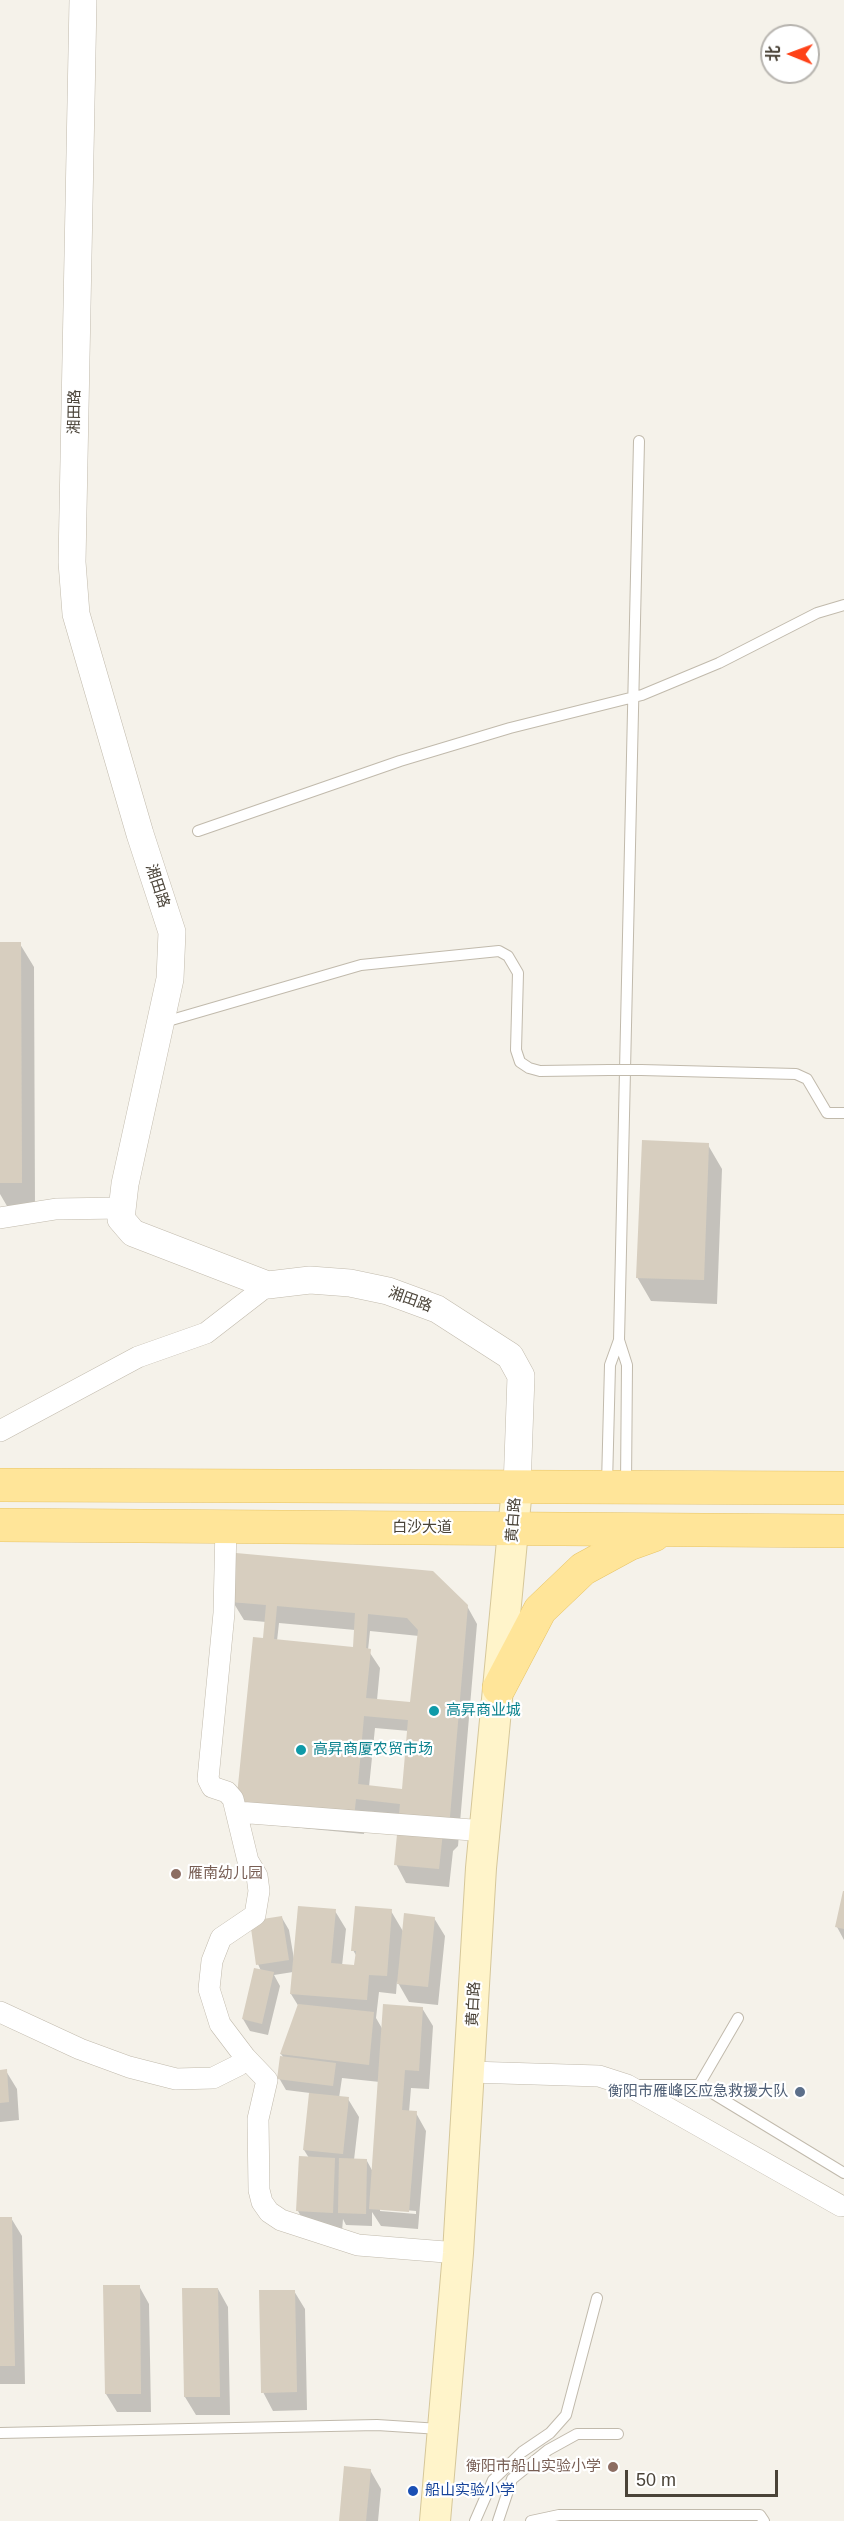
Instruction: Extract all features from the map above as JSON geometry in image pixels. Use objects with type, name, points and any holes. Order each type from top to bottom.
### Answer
[{"type":"main road","points":[[0,1485],[517,1488],[837,1485]]},
{"type":"main road","name":"黄白路","points":[[435,2521],[458,2253],[485,1831],[517,1488]]},
{"type":"main road","name":"白沙大道","points":[[0,1525],[844,1531]]},
{"type":"main road","points":[[499,1688],[540,1610],[583,1569],[629,1545],[669,1530]]},
{"type":"street","name":"湘田路","points":[[83,0],[72,562],[76,614],[140,834],[172,932],[170,979],[121,1208],[122,1219],[133,1233],[268,1286],[310,1280],[350,1283],[388,1291],[437,1310],[510,1356],[520,1376],[517,1488]]},
{"type":"street","points":[[0,1218],[56,1209],[121,1208]]},
{"type":"street","points":[[0,1431],[138,1357],[206,1333],[268,1286]]},
{"type":"street","points":[[226,1526],[225,1613],[207,1776],[212,1787],[231,1794],[248,1861],[257,1876],[258,1903],[255,1915],[221,1938],[212,1961],[209,1989],[220,2024],[245,2057],[267,2080],[258,2119],[261,2202],[281,2220],[358,2245],[458,2253]]},
{"type":"street","points":[[237,1812],[485,1831]]},
{"type":"street","points":[[0,2012],[80,2049],[129,2067],[176,2079],[213,2078],[239,2065],[245,2057]]},
{"type":"street","points":[[470,2072],[599,2076],[627,2085],[841,2206]]},
{"type":"lane","points":[[616,1488],[610,1365],[618,1340],[639,441]]},
{"type":"lane","points":[[198,831],[400,761],[510,728],[633,698],[719,663],[817,613],[844,605]]},
{"type":"lane","points":[[161,1023],[361,965],[499,951],[508,956],[518,973],[516,1050],[520,1062],[529,1068],[540,1071],[641,1070],[796,1074],[807,1078],[827,1113],[844,1113]]},
{"type":"lane","points":[[616,1488],[627,1365],[618,1340]]},
{"type":"lane","points":[[699,2085],[738,2018]]},
{"type":"lane","points":[[627,2085],[699,2085],[844,2173]]},
{"type":"lane","points":[[475,2521],[493,2480],[522,2452],[550,2433],[566,2415],[597,2298]]},
{"type":"lane","points":[[0,2433],[377,2425],[444,2429]]},
{"type":"lane","points":[[498,2521],[512,2479],[548,2450],[577,2434],[618,2434]]},
{"type":"lane","points":[[531,2521],[559,2515],[600,2518],[760,2515],[764,2521]]},
{"type":"building","points":[[0,942],[21,942],[22,1183],[0,1183]]},
{"type":"building","points":[[642,1140],[709,1143],[704,1280],[636,1278]]},
{"type":"building","points":[[236,1553],[433,1571],[468,1605],[449,1828],[443,1832],[439,1869],[394,1865],[400,1804],[356,1799],[354,1817],[236,1805],[253,1637],[263,1638],[266,1605],[231,1602]],"holes":[[[277,1606],[355,1613],[353,1647],[274,1639]],[[368,1614],[407,1618],[418,1630],[410,1702],[366,1698],[371,1649],[366,1648]],[[364,1716],[408,1720],[402,1789],[358,1784]]]},
{"type":"building","points":[[844,1891],[844,1929],[835,1927]]},
{"type":"building","points":[[298,1906],[336,1909],[331,1963],[354,1965],[356,1951],[351,1951],[355,1906],[392,1909],[387,1976],[369,1975],[367,2000],[290,1994]]},
{"type":"building","points":[[404,1913],[435,1917],[428,1987],[397,1984]]},
{"type":"building","points":[[282,1916],[289,1960],[256,1965],[250,1921]]},
{"type":"building","points":[[254,1968],[274,1972],[262,2024],[242,2019]]},
{"type":"building","points":[[298,2004],[374,2012],[369,2065],[280,2054]]},
{"type":"building","points":[[383,2004],[423,2007],[419,2071],[405,2070],[402,2110],[417,2111],[409,2212],[369,2209]]},
{"type":"building","points":[[280,2056],[336,2063],[333,2086],[277,2079]]},
{"type":"building","points":[[7,2069],[9,2102],[0,2103],[0,2070]]},
{"type":"building","points":[[309,2093],[349,2097],[343,2154],[303,2150]]},
{"type":"building","points":[[299,2156],[335,2158],[333,2213],[296,2211]]},
{"type":"building","points":[[339,2158],[367,2159],[366,2214],[338,2213]]},
{"type":"building","points":[[0,2217],[12,2217],[15,2366],[0,2366]]},
{"type":"building","points":[[103,2285],[140,2285],[141,2394],[105,2394]]},
{"type":"building","points":[[182,2288],[218,2288],[220,2397],[184,2397]]},
{"type":"building","points":[[259,2290],[295,2290],[297,2392],[261,2393]]},
{"type":"building","points":[[344,2466],[371,2469],[366,2521],[339,2521]]},
{"type":"place","name":"高昇商业城","points":[[434,1711]]},
{"type":"place","name":"高昇商厦农贸市场","points":[[301,1750]]},
{"type":"place","name":"雁南幼儿园","points":[[176,1874]]},
{"type":"place","name":"衡阳市雁峰区应急救援大队","points":[[800,2092]]},
{"type":"place","name":"衡阳市船山实验小学","points":[[613,2467]]},
{"type":"place","name":"船山实验小学","points":[[413,2491]]}]
